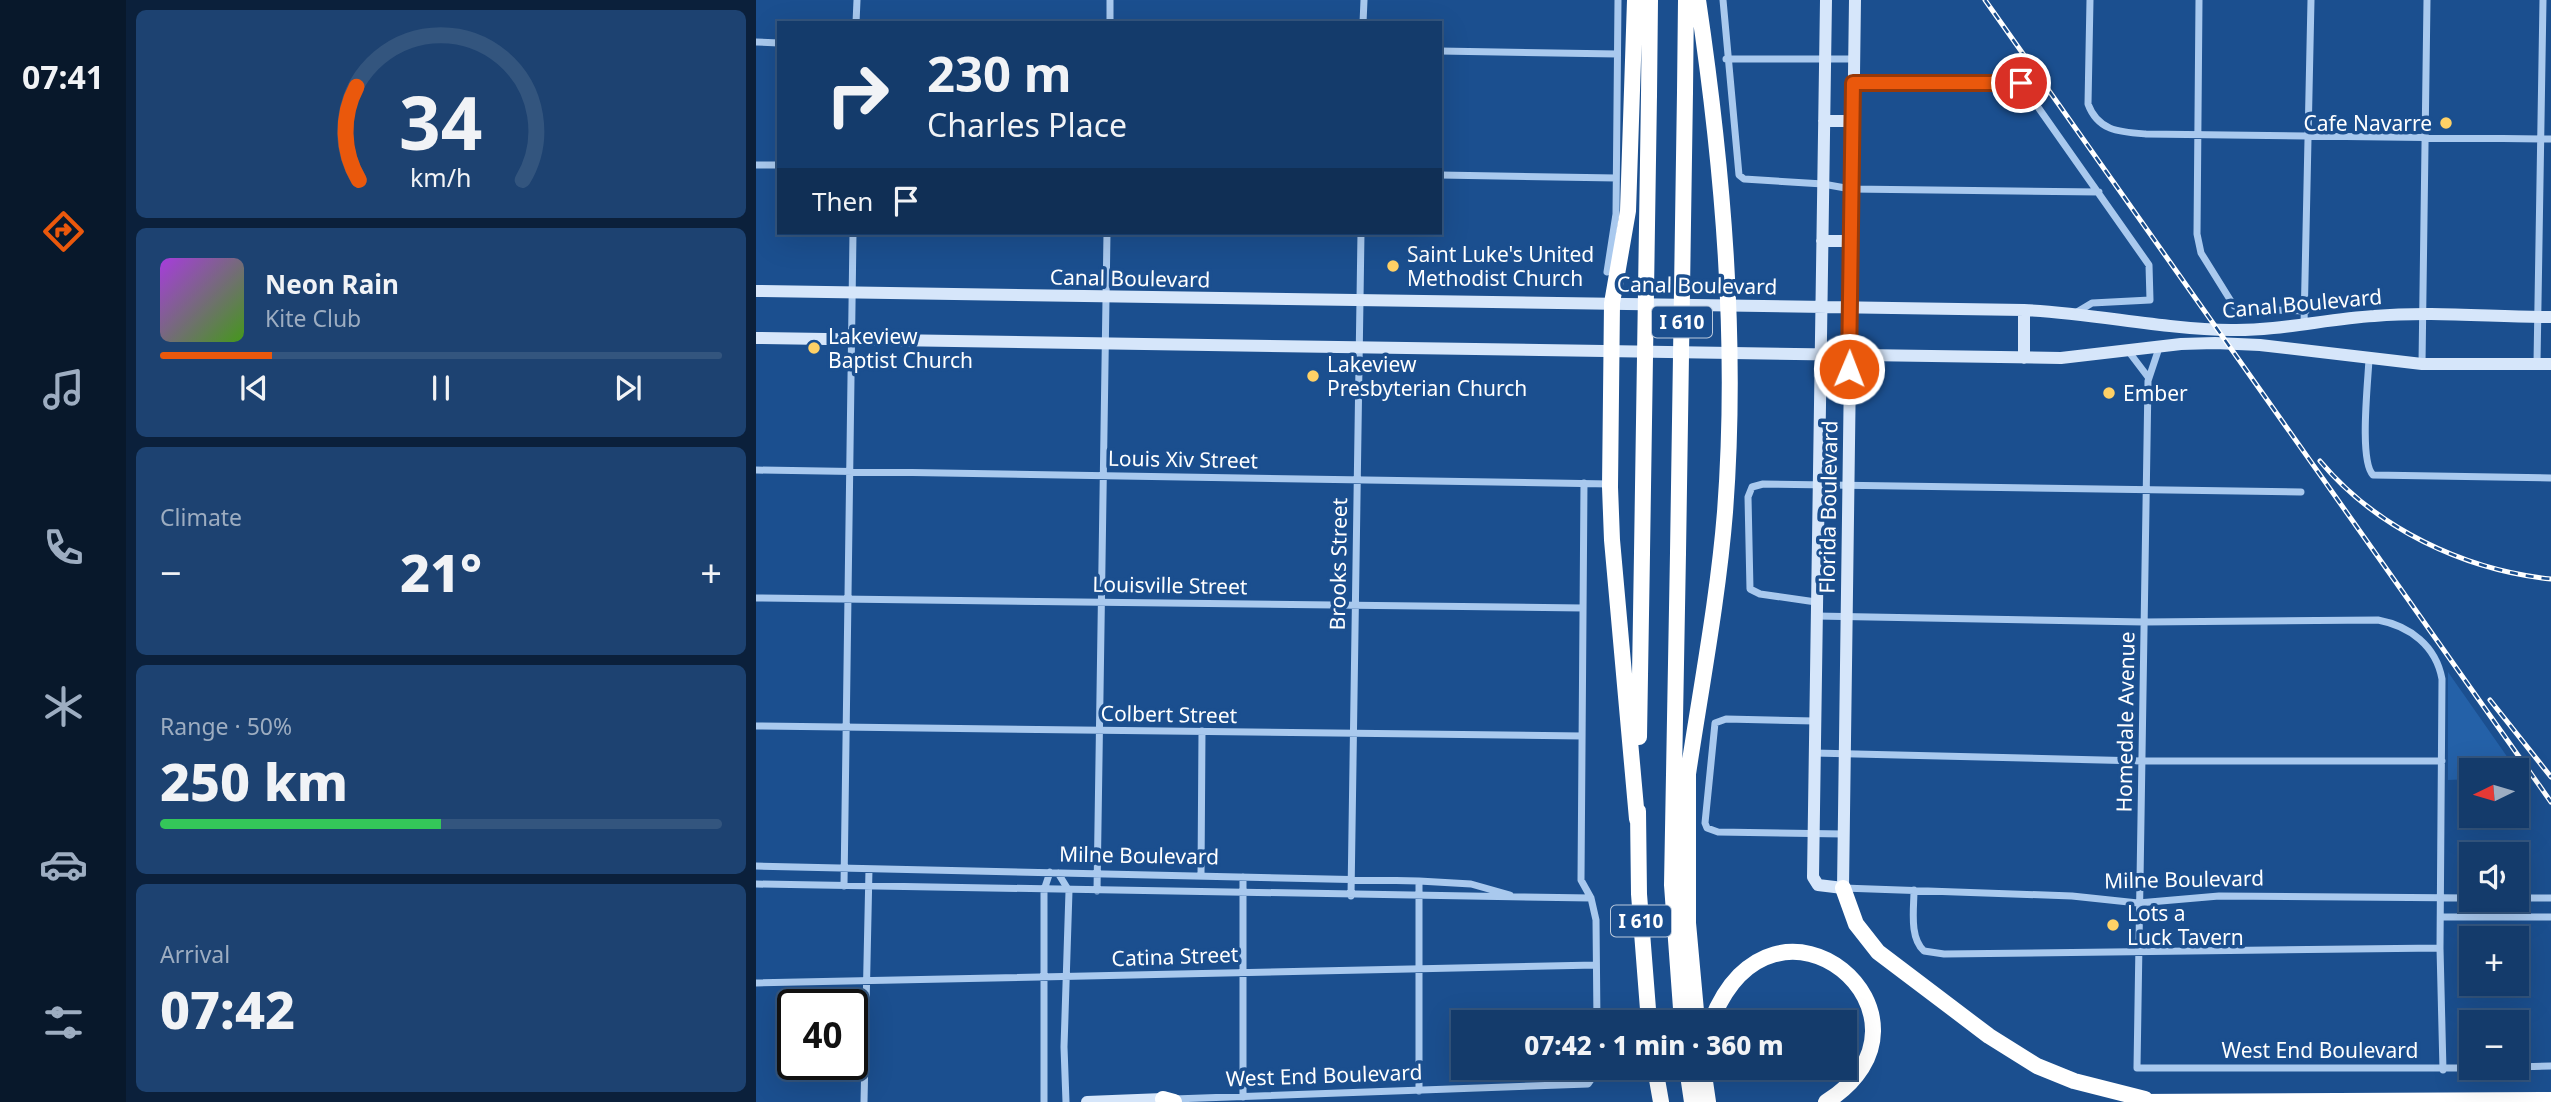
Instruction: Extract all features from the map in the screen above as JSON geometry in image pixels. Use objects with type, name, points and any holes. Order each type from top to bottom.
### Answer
[{"type":"highway","points":[[1634,0],[1628,211],[1612,303],[1614,349],[1610,484],[1612,540],[1637,819]]},
{"type":"highway","name":"I 610","points":[[1648,1010],[1639,894],[1637,819],[1650,0]]},
{"type":"highway","name":"I 610","points":[[1681,1010],[1672,886],[1686,0]]},
{"type":"highway","points":[[1688,774],[1725,512],[1730,354],[1729,304],[1713,113],[1698,0]]},
{"type":"highway","points":[[1678,598],[1688,774],[1688,923],[1696,1010]]},
{"type":"highway","points":[[1843,888],[1856,924],[1878,952],[1989,1036],[2037,1066],[2074,1081],[2154,1101]]},
{"type":"highway","points":[[1716,1010],[1724,992],[1741,972],[1769,956],[1802,952],[1843,969],[1864,993],[1872,1023],[1868,1058],[1857,1074]]},
{"type":"highway","points":[[1657,1080],[1661,1102]]},
{"type":"highway","points":[[1689,1080],[1692,1102]]},
{"type":"highway","points":[[1705,1080],[1708,1102]]},
{"type":"highway","points":[[1826,1102],[1847,1089],[1853,1080]]},
{"type":"highway","points":[[2134,1102],[2551,1100]]},
{"type":"main road","name":"Florida Boulevard","points":[[1815,882],[1813,833],[1826,0]]},
{"type":"main road","name":"Florida Boulevard","points":[[1843,888],[1855,0]]},
{"type":"main road","points":[[1824,121],[1852,121]]},
{"type":"main road","points":[[1822,241],[1851,241]]},
{"type":"main road","name":"Canal Boulevard","points":[[756,291],[2024,310],[2077,312],[2188,328],[2267,330],[2376,315],[2544,317]]},
{"type":"main road","points":[[2024,310],[2024,358]]},
{"type":"main road","name":"Canal Boulevard","points":[[756,338],[1105,345],[1614,349],[1730,354],[2024,358],[2061,358],[2129,352],[2181,344],[2260,345],[2422,364],[2551,364]]},
{"type":"main road","name":"Milne Boulevard","points":[[1815,882],[1843,888]]},
{"type":"main road","name":"West End Boulevard","points":[[1087,1102],[1169,1101]]},
{"type":"street","points":[[856,0],[856,21]]},
{"type":"street","points":[[1110,0],[1110,21]]},
{"type":"street","points":[[1363,21],[1364,0]]},
{"type":"street","points":[[1607,272],[1616,214],[1618,0]]},
{"type":"street","points":[[1723,0],[1739,175],[1744,179],[1822,184],[1852,189],[2099,192]]},
{"type":"street","points":[[2090,0],[2088,104],[2095,119],[2112,130],[2198,135],[2551,139]]},
{"type":"street","points":[[2199,0],[2197,234],[2201,253],[2234,306],[2243,309],[2306,311]]},
{"type":"street","points":[[2304,325],[2311,0]]},
{"type":"street","points":[[2422,364],[2427,0]]},
{"type":"street","points":[[2537,363],[2544,317],[2541,139],[2543,0]]},
{"type":"street","points":[[756,42],[777,43]]},
{"type":"street","points":[[1442,51],[1617,54]]},
{"type":"street","points":[[1727,59],[1853,59]]},
{"type":"street","points":[[1853,83],[2021,83],[2149,265],[2150,300],[2092,303],[2077,312]]},
{"type":"street","points":[[756,165],[777,165]]},
{"type":"street","points":[[1442,175],[1616,178]]},
{"type":"street","points":[[844,886],[853,235]]},
{"type":"street","points":[[1097,891],[1107,235]]},
{"type":"street","name":"Brooks Street","points":[[1350,896],[1361,235]]},
{"type":"street","name":"Homedale Avenue","points":[[2137,1068],[2148,377],[2159,348]]},
{"type":"street","points":[[2129,352],[2148,377]]},
{"type":"street","points":[[2369,359],[2366,460],[2373,475],[2551,478]]},
{"type":"street","name":"Louis Xiv Street","points":[[756,470],[1610,484]]},
{"type":"street","points":[[1584,483],[1581,880],[1591,898],[1596,920],[1597,1010]]},
{"type":"street","points":[[1816,602],[1760,594],[1750,589],[1748,497],[1752,487],[1763,484],[2301,492]]},
{"type":"street","name":"Louisville Street","points":[[756,598],[1583,608]]},
{"type":"street","points":[[1816,616],[2144,622],[2378,620],[2408,629],[2431,651],[2440,669],[2443,697],[2440,948],[2443,1070]]},
{"type":"street","points":[[1815,721],[1726,719],[1715,723],[1704,817],[1707,828],[1718,832],[1843,834]]},
{"type":"street","name":"Colbert Street","points":[[756,726],[1582,737]]},
{"type":"street","points":[[1201,876],[1202,731]]},
{"type":"street","points":[[1814,753],[2142,761],[2442,761]]},
{"type":"street","name":"Milne Boulevard","points":[[756,866],[1419,880],[1471,884],[1520,898]]},
{"type":"street","points":[[864,1102],[869,869]]},
{"type":"street","points":[[1044,1102],[1044,890],[1054,872],[1069,891],[1066,1102]]},
{"type":"street","points":[[1243,877],[1243,1097]]},
{"type":"street","points":[[1419,880],[1419,1091]]},
{"type":"street","name":"Milne Boulevard","points":[[756,884],[1591,898]]},
{"type":"street","name":"Milne Boulevard","points":[[1843,888],[2072,896],[2138,903],[2219,896],[2459,898]]},
{"type":"street","points":[[1914,890],[1916,937],[1924,951],[1944,954],[2440,948]]},
{"type":"street","points":[[2529,898],[2551,898]]},
{"type":"street","points":[[2442,917],[2551,917]]},
{"type":"street","name":"Catina Street","points":[[756,983],[1596,965]]},
{"type":"street","points":[[2529,1067],[2551,1066]]},
{"type":"street","name":"West End Boulevard","points":[[2137,1068],[2459,1069]]},
{"type":"street","name":"West End Boulevard","points":[[1169,1101],[1562,1086],[1588,1084],[1591,1080]]},
{"type":"shaded area","points":[[2448,672],[2508,758],[2459,758],[2459,780],[2448,780]]},
{"type":"railway","points":[[1985,0],[2551,802]]},
{"type":"railway","points":[[2320,461],[2342,485],[2367,506],[2424,542],[2486,566],[2551,579]]},
{"type":"railway","points":[[2490,700],[2551,777]]},
{"type":"place","name":"Cafe Navarre","points":[[2446,123]]},
{"type":"place","name":"Saint Luke's United Methodist Church","points":[[1393,266]]},
{"type":"place","name":"Lakeview Baptist Church","points":[[814,348]]},
{"type":"place","name":"Lakeview Presbyterian Church","points":[[1313,376]]},
{"type":"place","name":"Ember","points":[[2109,393]]},
{"type":"place","name":"Lots a Luck Tavern","points":[[2113,925]]},
{"type":"route","points":[[1849,369],[1853,83],[2021,83]]}]
